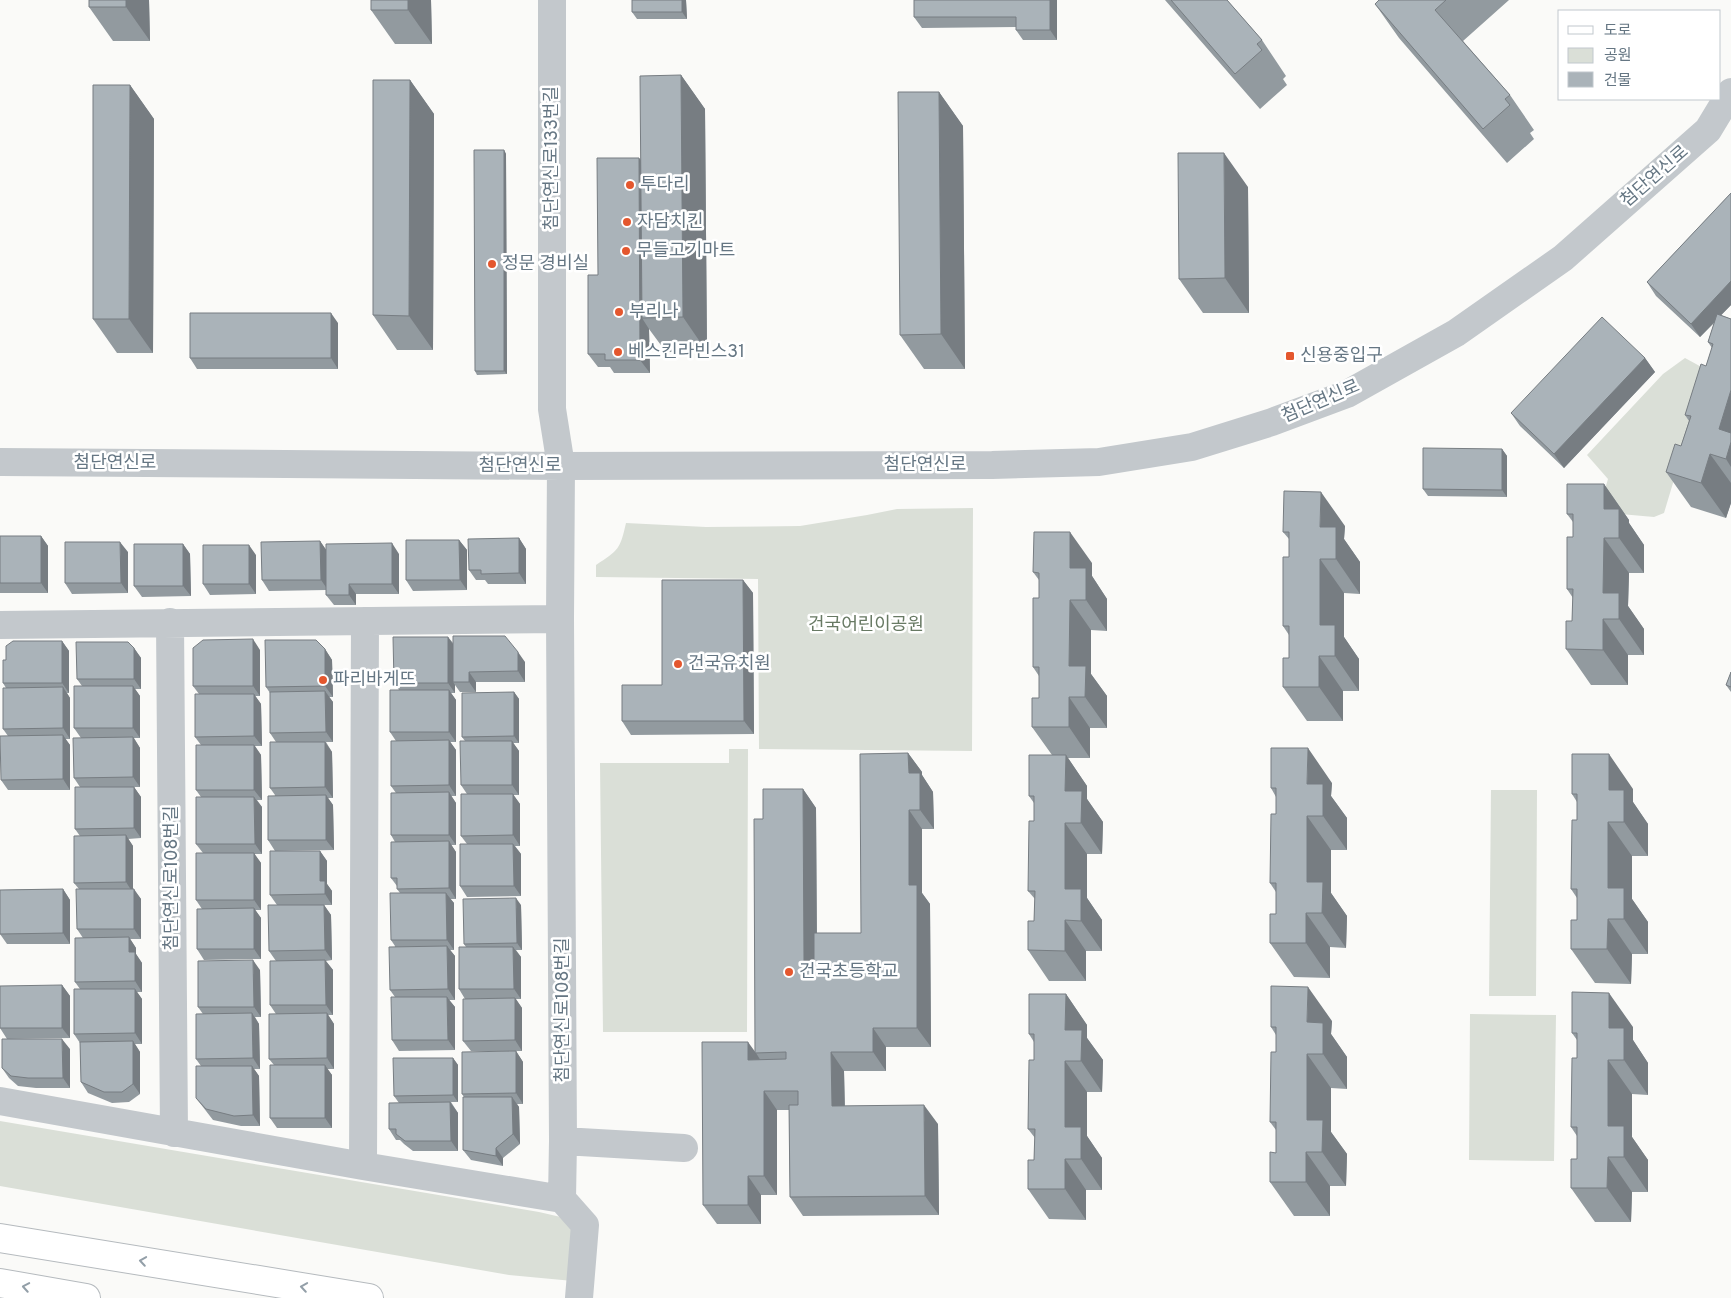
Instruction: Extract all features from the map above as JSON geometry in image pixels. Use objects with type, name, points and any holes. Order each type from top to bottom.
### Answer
[{"type":"main road","points":[[0,1238],[369,1298]]},
{"type":"main road","points":[[0,1283],[86,1298]]},
{"type":"street","name":"첨단연신로133번길","points":[[552,0],[552,409],[561,466]]},
{"type":"street","name":"첨단연신로","points":[[0,462],[561,466],[992,465],[1099,462],[1192,447],[1272,422],[1347,394],[1456,333],[1563,258],[1708,130],[1731,92]]},
{"type":"street","name":"첨단연신로108번길","points":[[561,466],[560,618],[564,1141],[562,1199]]},
{"type":"street","points":[[0,625],[560,618]]},
{"type":"street","points":[[362,1166],[365,621]]},
{"type":"street","name":"첨단연신로108번길","points":[[170,622],[174,1133]]},
{"type":"street","points":[[0,1101],[362,1166],[562,1199],[585,1225],[579,1298]]},
{"type":"street","points":[[564,1141],[684,1148]]},
{"type":"green space","points":[[1685,358],[1707,370],[1664,513],[1654,517],[1609,513],[1600,506],[1608,479],[1587,455],[1663,374]]},
{"type":"green space","name":"건국어린이공원","points":[[973,508],[972,751],[759,749],[758,579],[596,577],[596,565],[610,556],[620,544],[626,523],[706,527],[800,526],[897,509]]},
{"type":"green space","points":[[729,749],[748,749],[747,1032],[603,1032],[600,763],[729,763]]},
{"type":"green space","points":[[1491,790],[1537,790],[1536,996],[1489,996]]},
{"type":"green space","points":[[1470,1014],[1556,1015],[1554,1161],[1469,1160]]},
{"type":"green space","points":[[0,1121],[539,1212],[565,1218],[574,1234],[573,1281],[509,1275],[0,1186]]},
{"type":"building","points":[[89,0],[126,0],[126,7],[89,7]]},
{"type":"building","points":[[371,0],[408,0],[408,10],[371,10]]},
{"type":"building","points":[[632,0],[682,0],[682,12],[632,12]]},
{"type":"building","points":[[914,0],[1050,0],[1050,30],[1016,30],[1016,17],[914,17]]},
{"type":"building","points":[[1171,0],[1227,0],[1262,40],[1257,44],[1262,50],[1235,74]]},
{"type":"building","points":[[1379,0],[1446,0],[1435,10],[1510,95],[1505,99],[1510,105],[1483,129],[1375,4]]},
{"type":"building","points":[[681,75],[683,317],[642,318],[640,76]]},
{"type":"building","points":[[373,80],[410,80],[409,316],[373,315]]},
{"type":"building","points":[[93,85],[130,85],[129,319],[93,319]]},
{"type":"building","points":[[898,92],[939,92],[941,334],[900,335]]},
{"type":"building","name":"정문 경비실","points":[[474,150],[504,150],[504,371],[475,371]]},
{"type":"building","points":[[1178,153],[1224,153],[1225,278],[1179,279]]},
{"type":"building","points":[[597,158],[639,158],[640,360],[605,360],[605,354],[588,354],[588,275],[598,275]]},
{"type":"building","points":[[1731,193],[1731,281],[1691,324],[1647,282]]},
{"type":"building","points":[[190,313],[331,313],[331,358],[190,358]]},
{"type":"building","points":[[1717,314],[1731,319],[1731,390],[1719,429],[1731,433],[1731,442],[1726,459],[1710,454],[1701,483],[1666,472],[1675,444],[1681,446],[1691,416],[1685,415],[1701,364],[1706,366],[1713,344],[1708,342]]},
{"type":"building","points":[[1602,317],[1645,358],[1554,454],[1511,413]]},
{"type":"building","points":[[1423,448],[1502,449],[1502,490],[1423,489]]},
{"type":"building","points":[[1567,484],[1604,484],[1604,509],[1619,509],[1619,538],[1604,538],[1603,593],[1619,593],[1619,619],[1603,619],[1603,650],[1566,649],[1566,621],[1572,621],[1573,589],[1567,589],[1567,537],[1573,537],[1573,514],[1567,514]]},
{"type":"building","points":[[1284,491],[1321,492],[1320,527],[1336,527],[1336,559],[1320,559],[1320,625],[1335,625],[1335,656],[1319,656],[1319,687],[1283,687],[1283,658],[1289,658],[1289,626],[1283,626],[1283,557],[1289,557],[1289,532],[1283,532]]},
{"type":"building","points":[[1034,532],[1070,532],[1070,568],[1086,568],[1086,600],[1070,600],[1069,666],[1086,666],[1085,697],[1069,697],[1069,727],[1032,727],[1032,698],[1039,698],[1039,667],[1033,667],[1033,598],[1039,598],[1039,573],[1033,572]]},
{"type":"building","points":[[0,536],[41,536],[41,583],[0,583]]},
{"type":"building","points":[[519,538],[519,573],[481,574],[481,570],[469,570],[468,539]]},
{"type":"building","points":[[406,540],[459,540],[460,580],[406,580]]},
{"type":"building","points":[[320,541],[321,580],[262,580],[261,542]]},
{"type":"building","points":[[65,542],[120,542],[121,583],[65,583]]},
{"type":"building","points":[[392,543],[392,584],[349,584],[349,595],[326,595],[326,544]]},
{"type":"building","points":[[134,544],[183,544],[183,586],[134,586]]},
{"type":"building","points":[[203,545],[249,545],[249,584],[203,584]]},
{"type":"building","points":[[662,580],[743,580],[744,721],[622,721],[622,685],[662,685]]},
{"type":"building","points":[[453,636],[505,636],[518,652],[518,671],[469,672],[469,682],[453,682]]},
{"type":"building","points":[[393,637],[448,637],[448,683],[394,683]]},
{"type":"building","points":[[253,639],[253,686],[193,686],[193,648],[203,640]]},
{"type":"building","points":[[265,640],[316,640],[325,649],[325,686],[266,687]]},
{"type":"building","points":[[13,641],[62,641],[62,683],[3,683],[3,660],[6,660],[6,646]]},
{"type":"building","points":[[76,642],[128,642],[134,648],[134,679],[77,679]]},
{"type":"building","points":[[1731,672],[1731,687],[1726,685]]},
{"type":"building","points":[[74,686],[133,686],[133,728],[74,728]]},
{"type":"building","points":[[63,687],[63,728],[3,729],[3,688]]},
{"type":"building","points":[[390,690],[449,690],[449,732],[390,732]]},
{"type":"building","points":[[325,691],[326,732],[270,733],[270,692]]},
{"type":"building","points":[[514,692],[514,736],[462,737],[462,693]]},
{"type":"building","points":[[195,694],[254,694],[254,736],[195,737]]},
{"type":"building","points":[[63,735],[63,779],[1,780],[0,736]]},
{"type":"building","points":[[133,737],[133,777],[74,778],[73,738]]},
{"type":"building","points":[[449,740],[449,785],[391,786],[391,741]]},
{"type":"building","points":[[460,741],[512,741],[512,785],[461,785]]},
{"type":"building","points":[[270,742],[325,742],[325,787],[270,788]]},
{"type":"building","points":[[196,745],[254,745],[254,790],[196,790]]},
{"type":"building","points":[[1271,748],[1308,748],[1307,784],[1323,784],[1323,816],[1307,816],[1307,882],[1323,882],[1322,913],[1306,913],[1306,943],[1270,943],[1270,914],[1276,914],[1276,883],[1270,883],[1271,814],[1276,814],[1276,788],[1271,788]]},
{"type":"building","points":[[908,753],[909,773],[920,773],[920,810],[909,810],[909,885],[917,885],[917,1028],[873,1028],[873,1052],[831,1052],[832,1106],[924,1105],[925,1196],[790,1197],[789,1105],[798,1105],[798,1091],[764,1091],[764,1176],[748,1176],[748,1205],[703,1205],[702,1042],[748,1042],[748,1060],[786,1059],[786,1052],[755,1053],[754,819],[763,819],[763,789],[803,789],[804,961],[814,961],[814,933],[861,933],[860,754]]},
{"type":"building","points":[[1572,754],[1609,754],[1609,790],[1624,790],[1624,822],[1608,822],[1608,888],[1624,888],[1624,919],[1608,919],[1607,949],[1571,949],[1571,920],[1577,920],[1577,889],[1571,889],[1572,820],[1577,820],[1577,794],[1572,794]]},
{"type":"building","points":[[1029,755],[1066,755],[1065,791],[1082,791],[1081,823],[1065,823],[1065,889],[1081,889],[1081,921],[1065,920],[1065,951],[1028,950],[1028,921],[1034,921],[1035,891],[1028,891],[1029,821],[1034,821],[1034,796],[1029,796]]},
{"type":"building","points":[[75,787],[134,787],[134,828],[75,829]]},
{"type":"building","points":[[449,792],[449,835],[391,835],[391,793]]},
{"type":"building","points":[[461,794],[513,794],[513,835],[461,836]]},
{"type":"building","points":[[326,795],[326,840],[268,840],[268,796]]},
{"type":"building","points":[[196,797],[254,797],[255,844],[196,844]]},
{"type":"building","points":[[126,835],[126,882],[74,883],[74,836]]},
{"type":"building","points":[[449,841],[449,888],[397,889],[397,878],[391,878],[391,842]]},
{"type":"building","points":[[460,844],[513,844],[514,886],[460,886]]},
{"type":"building","points":[[270,851],[320,851],[320,881],[325,881],[325,894],[270,895]]},
{"type":"building","points":[[196,853],[254,853],[254,900],[196,900]]},
{"type":"building","points":[[63,889],[63,933],[0,934],[0,890]]},
{"type":"building","points":[[76,889],[134,889],[134,929],[77,929]]},
{"type":"building","points":[[390,893],[446,893],[447,940],[391,940]]},
{"type":"building","points":[[516,898],[517,943],[464,944],[463,899]]},
{"type":"building","points":[[268,905],[324,905],[325,950],[269,951]]},
{"type":"building","points":[[254,908],[254,949],[197,949],[197,909]]},
{"type":"building","points":[[129,937],[129,952],[135,952],[135,981],[75,982],[75,938]]},
{"type":"building","points":[[447,946],[448,989],[390,990],[389,947]]},
{"type":"building","points":[[459,947],[513,947],[514,989],[459,989]]},
{"type":"building","points":[[253,960],[254,1007],[198,1007],[198,961]]},
{"type":"building","points":[[325,960],[326,1005],[270,1005],[270,961]]},
{"type":"building","points":[[62,985],[62,1028],[0,1028],[0,986]]},
{"type":"building","points":[[1271,986],[1308,987],[1307,1022],[1323,1023],[1323,1054],[1307,1054],[1307,1120],[1323,1120],[1322,1152],[1306,1152],[1306,1182],[1270,1182],[1270,1152],[1276,1153],[1276,1122],[1270,1122],[1271,1052],[1276,1052],[1276,1027],[1271,1027]]},
{"type":"building","points":[[74,989],[135,989],[135,1033],[74,1034]]},
{"type":"building","points":[[1572,992],[1609,993],[1609,1028],[1624,1028],[1624,1060],[1608,1060],[1608,1126],[1624,1126],[1624,1157],[1608,1157],[1607,1188],[1571,1188],[1571,1159],[1577,1159],[1577,1127],[1571,1127],[1572,1058],[1577,1058],[1577,1033],[1572,1033]]},
{"type":"building","points":[[1029,994],[1066,994],[1065,1030],[1082,1030],[1081,1061],[1065,1061],[1065,1127],[1081,1127],[1081,1159],[1065,1159],[1065,1189],[1028,1189],[1028,1160],[1034,1160],[1035,1129],[1028,1129],[1029,1060],[1034,1060],[1034,1034],[1029,1034]]},
{"type":"building","points":[[391,997],[447,997],[448,1040],[392,1040]]},
{"type":"building","points":[[515,998],[515,1040],[463,1041],[463,999]]},
{"type":"building","points":[[252,1013],[253,1058],[196,1059],[196,1014]]},
{"type":"building","points":[[327,1013],[327,1058],[269,1059],[269,1014]]},
{"type":"building","points":[[2,1039],[62,1039],[63,1078],[11,1076],[2,1068]]},
{"type":"building","points":[[133,1041],[133,1084],[122,1092],[104,1092],[81,1082],[80,1042]]},
{"type":"building","points":[[516,1051],[516,1093],[462,1094],[462,1052]]},
{"type":"building","points":[[393,1058],[453,1058],[453,1095],[394,1096]]},
{"type":"building","points":[[270,1065],[325,1065],[325,1118],[270,1118]]},
{"type":"building","points":[[196,1066],[252,1066],[253,1115],[234,1116],[206,1109],[196,1098]]},
{"type":"building","points":[[463,1097],[512,1097],[513,1134],[496,1148],[496,1156],[463,1150]]},
{"type":"building","points":[[450,1102],[451,1141],[405,1141],[396,1134],[396,1129],[389,1129],[389,1103]]},
{"type":"place","name":"투다리","points":[[630,185]]},
{"type":"place","name":"자담치킨","points":[[627,222]]},
{"type":"place","name":"무들고기마트","points":[[626,251]]},
{"type":"place","name":"정문 경비실","points":[[492,264]]},
{"type":"place","name":"부리나","points":[[619,312]]},
{"type":"place","name":"베스킨라빈스31","points":[[618,352]]},
{"type":"place","name":"신용중입구","points":[[1290,356]]},
{"type":"place","name":"건국유치원","points":[[678,664]]},
{"type":"place","name":"파리바게뜨","points":[[323,680]]},
{"type":"place","name":"건국초등학교","points":[[789,972]]}]
